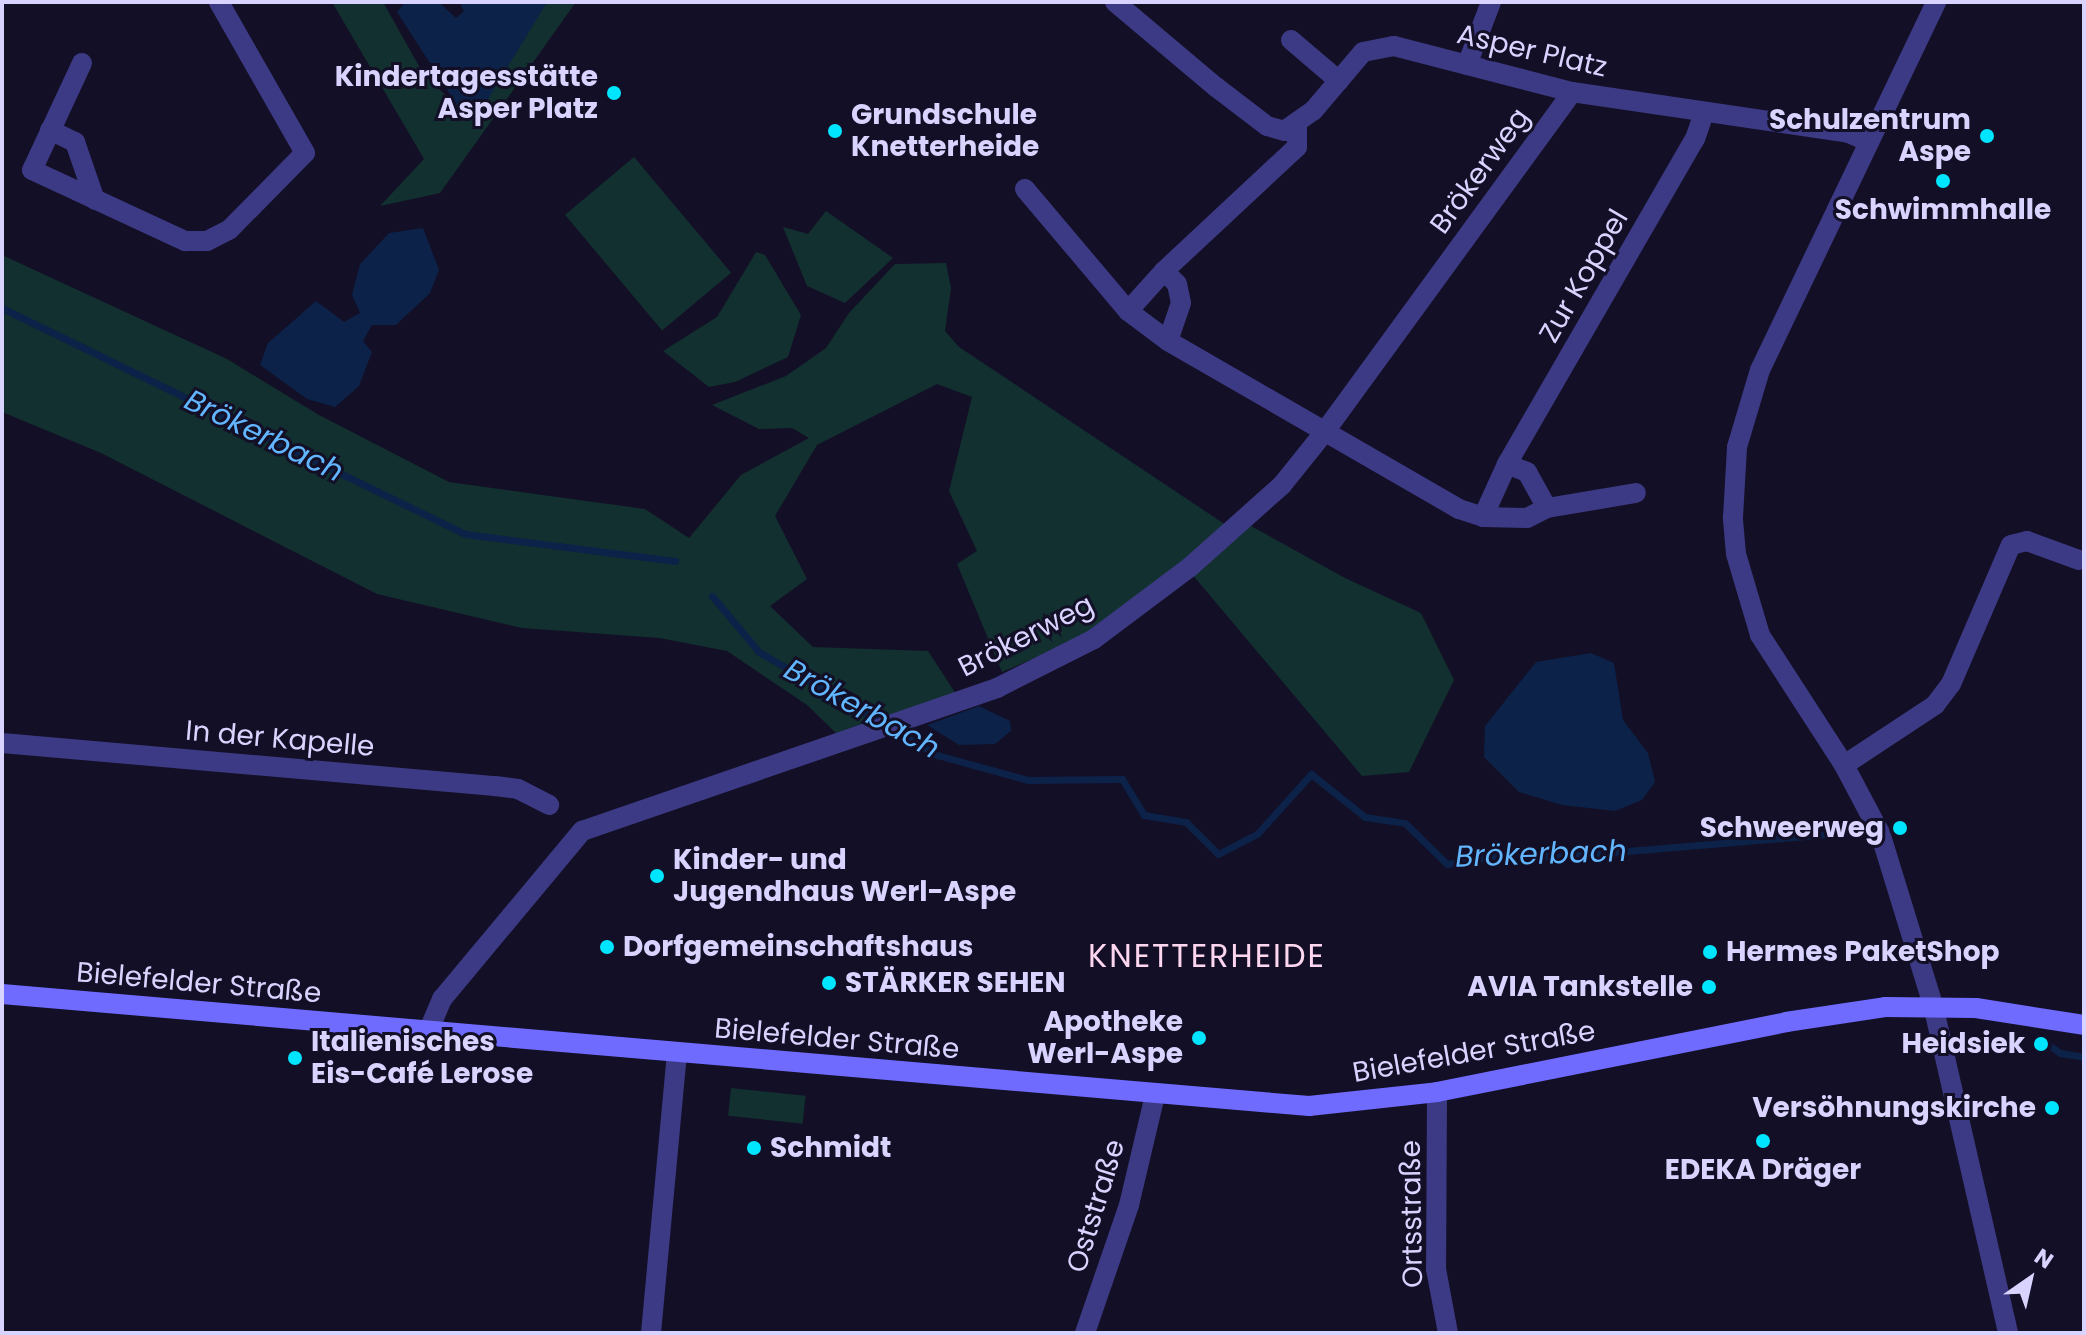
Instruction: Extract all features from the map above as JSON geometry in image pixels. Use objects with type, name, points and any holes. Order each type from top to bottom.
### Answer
[{"type":"main road","name":"Bielefelder Straße","points":[[2,994],[1309,1106],[1437,1092],[1824,1015],[1933,1005],[2084,1025]]},
{"type":"street","points":[[82,63],[32,170],[185,241],[207,241],[229,230],[305,153],[219,2]]},
{"type":"street","points":[[1115,2],[1267,126],[1284,131],[1297,126],[1297,147],[1164,271],[1128,311]]},
{"type":"street","points":[[1467,65],[1491,2]]},
{"type":"street","points":[[1936,2],[1760,370],[1745,409],[1733,480],[1736,554],[1760,635],[1844,765],[1896,876],[1933,1005],[2008,1333]]},
{"type":"street","points":[[1291,40],[1339,81]]},
{"type":"street","name":"Asper Platz","points":[[1297,126],[1363,52],[1394,46],[1572,92],[1849,133],[1869,142]]},
{"type":"street","name":"Brökerweg","points":[[428,1032],[442,999],[582,831],[997,688],[1094,639],[1248,517],[1323,434],[1572,92]]},
{"type":"street","name":"Zur Koppel","points":[[1483,517],[1507,464],[1695,139],[1704,113]]},
{"type":"street","points":[[50,130],[75,142],[95,200]]},
{"type":"street","points":[[1025,189],[1128,311],[1168,341],[1323,434],[1483,517],[1527,518],[1547,508],[1636,493]]},
{"type":"street","points":[[1164,271],[1177,284],[1181,303],[1168,341]]},
{"type":"street","points":[[1507,464],[1527,472],[1547,508]]},
{"type":"street","points":[[1844,765],[1935,705],[1951,684],[2011,545],[2027,541],[2079,560]]},
{"type":"street","name":"In der Kapelle","points":[[2,743],[495,786],[518,789],[549,805]]},
{"type":"street","name":"Bielefelder Straße","points":[[651,1333],[677,1053]]},
{"type":"street","name":"Ortsstraße","points":[[1437,1092],[1436,1269],[1448,1333]]},
{"type":"street","name":"Oststraße","points":[[1085,1333],[1129,1205],[1155,1095]]},
{"type":"green space","points":[[332,2],[383,2],[424,75],[455,104],[475,106],[546,2],[576,2],[440,193],[380,206],[424,159]]},
{"type":"green space","points":[[634,157],[731,273],[662,331],[565,215]]},
{"type":"green space","points":[[826,211],[893,258],[845,303],[807,286],[783,227],[808,234]]},
{"type":"green space","points":[[756,252],[765,255],[801,315],[788,357],[735,382],[709,387],[663,351],[717,317]]},
{"type":"green space","points":[[2,255],[227,359],[319,415],[449,482],[645,509],[689,538],[741,475],[809,438],[792,428],[759,429],[712,405],[786,376],[826,348],[849,313],[895,264],[946,263],[951,288],[945,331],[959,347],[1229,527],[1092,634],[1002,672],[957,564],[977,551],[949,491],[972,397],[937,384],[817,445],[775,516],[807,579],[770,606],[813,647],[928,651],[956,694],[837,734],[807,705],[727,651],[659,638],[522,628],[377,594],[101,453],[2,412]]},
{"type":"green space","points":[[1251,526],[1345,578],[1421,613],[1454,680],[1409,772],[1362,776],[1191,573]]},
{"type":"green space","points":[[731,1088],[806,1096],[803,1124],[728,1116]]},
{"type":"water","points":[[405,2],[439,2],[456,18],[464,11],[459,2],[546,4],[482,109],[457,105],[397,12]]},
{"type":"water","points":[[423,228],[439,270],[430,293],[396,325],[372,325],[363,341],[372,352],[359,386],[335,407],[307,399],[260,365],[268,343],[316,301],[344,322],[360,313],[352,295],[360,264],[389,233]]},
{"type":"water","points":[[1591,653],[1614,663],[1623,720],[1648,753],[1655,782],[1642,800],[1615,811],[1562,805],[1519,792],[1484,757],[1485,726],[1536,662]]},
{"type":"water","points":[[979,706],[1010,721],[1011,731],[995,744],[959,745],[927,725]]},
{"type":"waterway","name":"Brökerbach","points":[[2,308],[465,534],[675,561]]},
{"type":"waterway","name":"Brökerbach","points":[[712,596],[759,652],[937,755],[1028,780],[1122,779],[1144,815],[1186,822],[1218,854],[1257,834],[1311,774],[1365,817],[1405,823],[1447,864],[1516,852],[1556,857],[1851,832]]},
{"type":"waterway","name":"Brökerbach","points":[[2049,1045],[2060,1053],[2084,1057]]},
{"type":"place","name":"Kindertagesstätte Asper Platz","points":[[614,93]]},
{"type":"place","name":"Grundschule Knetterheide","points":[[835,131]]},
{"type":"place","name":"Schulzentrum Aspe","points":[[1987,136]]},
{"type":"place","name":"Schwimmhalle","points":[[1943,181]]},
{"type":"place","name":"Schweerweg","points":[[1900,828]]},
{"type":"place","name":"Kinder- und Jugendhaus Werl-Aspe","points":[[657,876]]},
{"type":"place","name":"Dorfgemeinschaftshaus","points":[[607,947]]},
{"type":"place","name":"Hermes PaketShop","points":[[1710,952]]},
{"type":"place","name":"STÄRKER SEHEN","points":[[829,983]]},
{"type":"place","name":"AVIA Tankstelle","points":[[1709,987]]},
{"type":"place","name":"Apotheke Werl-Aspe","points":[[1199,1038]]},
{"type":"place","name":"Heidsiek","points":[[2041,1044]]},
{"type":"place","name":"Italienisches Eis-Café Lerose","points":[[295,1058]]},
{"type":"place","name":"Versöhnungskirche","points":[[2052,1108]]},
{"type":"place","name":"EDEKA Dräger","points":[[1763,1141]]},
{"type":"place","name":"Schmidt","points":[[754,1148]]},
{"type":"district","name":"KNETTERHEIDE","points":[[1207,956]]}]
